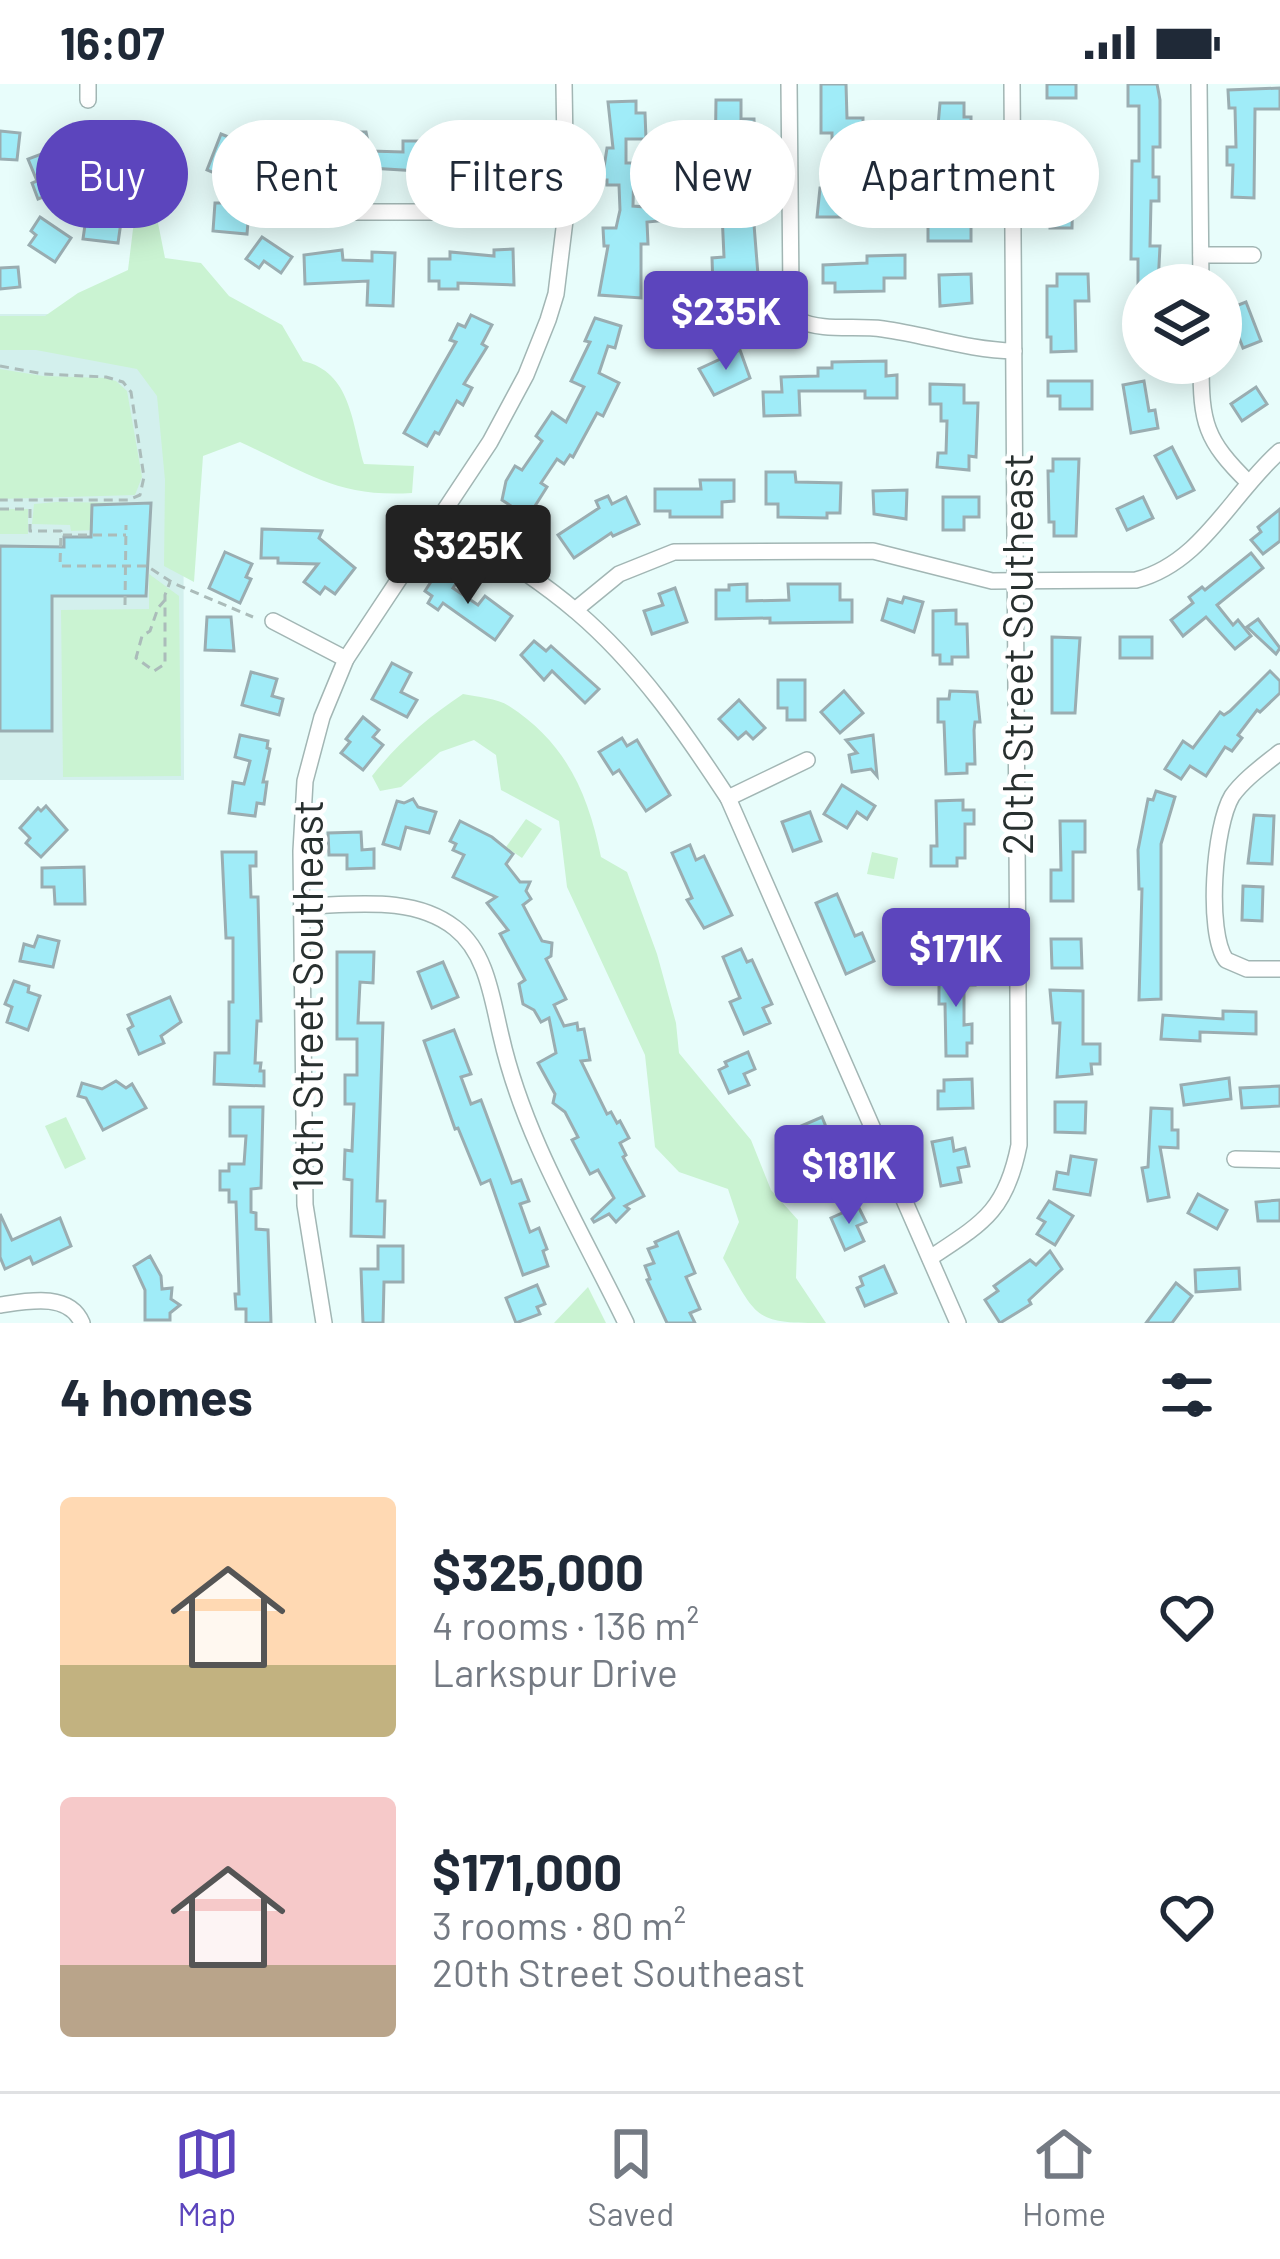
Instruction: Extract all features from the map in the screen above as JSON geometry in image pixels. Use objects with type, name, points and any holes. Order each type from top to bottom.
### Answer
[{"type":"street","name":"18th Street Southeast","points":[[564,84],[565,120]]},
{"type":"street","points":[[789,84],[791,293],[798,320],[817,326],[908,333],[972,349],[1014,351]]},
{"type":"street","name":"20th Street Southeast","points":[[930,1258],[998,1208],[1013,1175],[1019,1145],[1012,84]]},
{"type":"street","points":[[1199,84],[1202,264]]},
{"type":"street","name":"18th Street Southeast","points":[[324,1323],[305,1205],[305,782],[322,717],[346,659],[490,442],[526,375],[556,294],[564,228]]},
{"type":"street","points":[[1202,255],[1252,256]]},
{"type":"street","points":[[1202,384],[1207,432],[1220,455],[1249,483]]},
{"type":"street","points":[[575,610],[620,574],[674,552],[873,551],[974,579],[1015,581],[1116,581],[1154,575],[1186,555],[1280,451]]},
{"type":"street","points":[[440,517],[575,610],[637,672],[694,744],[728,798],[958,1323]]},
{"type":"street","points":[[273,621],[346,659]]},
{"type":"street","points":[[1280,752],[1234,793],[1221,824],[1216,936],[1234,967],[1280,969]]},
{"type":"street","points":[[728,798],[807,760]]},
{"type":"street","points":[[303,907],[412,908],[432,914],[464,935],[485,972],[526,1118],[626,1323]]},
{"type":"street","points":[[1234,1159],[1280,1160]]},
{"type":"street","points":[[0,1305],[45,1301],[78,1316]]},
{"type":"path","points":[[0,367],[123,382],[131,392],[144,477],[140,495],[128,500],[0,500]]},
{"type":"path","points":[[0,509],[29,509],[30,531],[62,531],[60,566],[147,566],[253,617]]},
{"type":"path","points":[[125,604],[126,525]]},
{"type":"path","points":[[61,535],[126,535]]},
{"type":"path","points":[[165,601],[137,648],[136,658],[154,671],[165,664],[165,601],[170,581]]},
{"type":"shaded area","points":[[0,314],[183,314],[184,780],[0,780]]},
{"type":"green space","points":[[133,228],[159,228],[165,258],[201,263],[229,296],[282,325],[303,361],[331,376],[347,401],[364,464],[414,466],[412,493],[341,487],[240,442],[203,456],[194,582],[164,566],[165,480],[157,396],[137,369],[36,350],[0,350],[0,316],[45,316],[78,293],[128,270]]},
{"type":"green space","points":[[0,369],[106,378],[127,391],[142,477],[135,495],[0,499]]},
{"type":"green space","points":[[131,503],[131,523],[118,505],[93,505],[91,523],[97,524],[97,530],[32,524],[34,504]]},
{"type":"green space","points":[[0,509],[28,509],[28,534],[0,534]]},
{"type":"green space","points":[[149,574],[179,596],[181,776],[63,777],[61,610],[149,609]]},
{"type":"green space","points":[[463,694],[493,699],[529,720],[571,771],[601,857],[627,872],[657,954],[679,1053],[751,1140],[771,1190],[798,1220],[796,1278],[826,1323],[784,1322],[752,1306],[723,1258],[739,1222],[728,1189],[679,1172],[655,1147],[645,1055],[567,887],[559,821],[501,790],[496,755],[474,740],[440,752],[401,787],[380,791],[372,776],[382,764],[414,731]]},
{"type":"green space","points":[[526,819],[542,829],[522,858],[506,847]]},
{"type":"green space","points":[[872,852],[898,858],[894,879],[867,874]]},
{"type":"green space","points":[[66,1117],[86,1159],[65,1169],[45,1126]]},
{"type":"green space","points":[[588,1287],[606,1323],[554,1323]]},
{"type":"building","points":[[821,84],[846,84],[847,118],[863,120],[821,120]]},
{"type":"building","points":[[1047,84],[1076,84],[1076,98],[1047,98]]},
{"type":"building","points":[[1128,84],[1157,84],[1160,147],[1153,147],[1153,177],[1159,177],[1159,201],[1151,201],[1150,246],[1160,246],[1159,264],[1138,264],[1138,259],[1131,259],[1132,161],[1139,161],[1139,106],[1128,106]]},
{"type":"building","points":[[1280,88],[1280,109],[1255,109],[1254,198],[1232,197],[1233,165],[1227,165],[1227,147],[1236,147],[1235,108],[1229,108],[1228,90]]},
{"type":"building","points":[[716,100],[741,100],[741,119],[754,120],[716,120]]},
{"type":"building","points":[[636,101],[636,113],[645,113],[645,120],[630,120],[630,139],[626,139],[630,228],[647,228],[648,244],[641,244],[641,298],[599,295],[608,246],[604,246],[603,228],[616,228],[620,210],[619,185],[607,185],[606,180],[607,148],[613,148],[608,102]]},
{"type":"building","points":[[940,103],[964,103],[964,117],[971,117],[971,120],[938,120]]},
{"type":"building","points":[[0,131],[20,133],[17,160],[0,159]]},
{"type":"building","points":[[406,141],[406,170],[382,169],[382,151],[403,152]]},
{"type":"building","points":[[36,156],[36,179],[28,159]]},
{"type":"building","points":[[36,223],[36,228],[56,228],[71,238],[55,262],[29,245],[36,235],[31,231]]},
{"type":"building","points":[[85,228],[120,228],[118,243],[83,239]]},
{"type":"building","points":[[213,228],[247,228],[247,234]]},
{"type":"building","points":[[723,228],[754,228],[758,275],[744,275],[745,286],[713,287],[712,258],[724,257]]},
{"type":"building","points":[[928,228],[971,228],[971,241],[928,241]]},
{"type":"building","points":[[262,237],[292,257],[281,273],[264,261],[259,268],[246,259]]},
{"type":"building","points":[[513,249],[514,285],[458,283],[458,289],[439,289],[439,281],[429,281],[429,259],[450,259],[450,252],[494,256],[494,250]]},
{"type":"building","points":[[342,250],[343,260],[372,261],[372,252],[395,253],[393,306],[367,305],[368,281],[305,284],[304,255]]},
{"type":"building","points":[[905,255],[905,278],[884,278],[884,291],[835,292],[835,283],[823,283],[823,265],[867,263],[867,256]]},
{"type":"building","points":[[18,267],[20,287],[0,289],[0,268]]},
{"type":"building","points":[[971,274],[972,303],[940,306],[939,275]]},
{"type":"building","points":[[1057,274],[1088,274],[1089,301],[1075,301],[1076,351],[1051,352],[1051,337],[1047,337],[1047,286],[1057,286]]},
{"type":"building","points":[[1246,302],[1261,341],[1243,348],[1242,345],[1242,304]]},
{"type":"building","points":[[695,311],[726,312],[724,345],[696,344]]},
{"type":"building","points":[[471,315],[492,325],[482,344],[487,347],[464,384],[472,388],[463,405],[457,401],[427,446],[404,433],[456,342],[450,340],[458,324],[465,327]]},
{"type":"building","points":[[595,318],[621,326],[615,348],[608,346],[599,373],[619,383],[603,416],[597,413],[573,457],[564,464],[557,459],[528,517],[502,500],[506,481],[515,466],[522,470],[542,441],[536,436],[552,412],[566,422],[584,387],[571,381],[590,342],[585,341]]},
{"type":"building","points":[[740,350],[750,378],[714,395],[699,369]]},
{"type":"building","points":[[886,361],[886,376],[897,375],[897,398],[865,398],[865,391],[799,391],[800,415],[764,416],[763,392],[782,392],[781,377],[818,376],[818,368],[832,368],[832,362]]},
{"type":"building","points":[[1048,381],[1092,381],[1092,409],[1060,409],[1060,396],[1048,396]]},
{"type":"building","points":[[930,384],[964,385],[964,403],[978,403],[976,457],[969,456],[969,470],[937,467],[938,453],[946,453],[947,421],[941,421],[941,404],[930,404]]},
{"type":"building","points":[[1144,384],[1149,411],[1155,410],[1158,428],[1131,433],[1123,385]]},
{"type":"building","points":[[1256,387],[1267,404],[1242,421],[1231,404]]},
{"type":"building","points":[[1172,447],[1194,490],[1177,498],[1155,456]]},
{"type":"building","points":[[1053,459],[1079,459],[1076,536],[1054,536],[1054,522],[1049,522],[1048,471],[1053,471]]},
{"type":"building","points":[[766,472],[795,472],[796,482],[841,483],[840,513],[827,513],[827,518],[778,517],[778,504],[766,504]]},
{"type":"building","points":[[700,480],[734,480],[734,501],[722,502],[722,517],[670,517],[670,511],[655,511],[655,489],[701,489]]},
{"type":"building","points":[[907,490],[906,519],[874,514],[873,491]]},
{"type":"building","points":[[608,496],[612,504],[626,497],[639,524],[611,533],[574,558],[558,535],[599,508],[596,501]]},
{"type":"building","points":[[943,497],[979,497],[979,517],[964,517],[964,530],[943,530]]},
{"type":"building","points":[[1143,497],[1153,518],[1127,530],[1117,509]]},
{"type":"building","points":[[151,503],[146,596],[52,596],[52,731],[0,731],[0,546],[64,547],[64,537],[91,537],[92,505]]},
{"type":"building","points":[[1280,509],[1280,541],[1263,554],[1251,540],[1261,532],[1258,527]]},
{"type":"building","points":[[262,529],[322,531],[319,538],[355,568],[335,594],[325,587],[320,594],[304,582],[318,564],[261,558]]},
{"type":"building","points":[[225,552],[252,564],[240,603],[209,588]]},
{"type":"building","points":[[1251,553],[1263,568],[1217,605],[1233,625],[1238,620],[1251,636],[1235,649],[1206,617],[1183,636],[1171,620],[1193,603],[1189,597]]},
{"type":"building","points":[[436,574],[457,582],[453,588],[478,605],[485,596],[512,616],[495,640],[443,603],[438,610],[428,603],[432,596],[425,591]]},
{"type":"building","points":[[747,584],[747,601],[789,600],[788,584],[840,584],[840,600],[852,600],[852,622],[716,619],[716,590]]},
{"type":"building","points":[[675,588],[687,622],[652,634],[644,611],[663,605],[659,594]]},
{"type":"building","points":[[904,597],[923,602],[914,632],[882,620],[888,599],[902,603]]},
{"type":"building","points":[[956,610],[956,624],[967,624],[968,657],[952,657],[952,664],[940,664],[940,655],[933,655],[933,611]]},
{"type":"building","points":[[207,617],[231,617],[234,651],[205,650]]},
{"type":"building","points":[[1258,619],[1280,648],[1276,654],[1247,627]]},
{"type":"building","points":[[1052,637],[1080,638],[1075,713],[1052,713]]},
{"type":"building","points":[[1120,637],[1152,637],[1152,658],[1120,658]]},
{"type":"building","points":[[534,641],[546,651],[551,646],[599,689],[585,703],[552,671],[544,680],[521,655]]},
{"type":"building","points":[[392,663],[411,673],[401,692],[417,700],[407,717],[372,699]]},
{"type":"building","points":[[1270,671],[1280,681],[1280,693],[1257,710],[1232,751],[1225,747],[1206,776],[1190,766],[1181,779],[1165,769],[1183,741],[1193,748],[1220,712],[1230,711]]},
{"type":"building","points":[[251,672],[277,679],[272,696],[283,699],[279,715],[242,705]]},
{"type":"building","points":[[778,680],[805,680],[805,720],[787,720],[787,708],[778,708]]},
{"type":"building","points":[[844,691],[863,713],[840,733],[821,712]]},
{"type":"building","points":[[950,691],[977,692],[980,722],[975,722],[974,730],[975,764],[967,764],[967,773],[946,774],[938,699],[949,699]]},
{"type":"building","points":[[739,700],[765,728],[753,739],[746,732],[738,739],[719,719]]},
{"type":"building","points":[[363,717],[379,730],[373,737],[383,745],[363,770],[341,753]]},
{"type":"building","points":[[240,735],[268,741],[270,749],[264,804],[257,803],[255,816],[229,813],[233,782],[244,784],[250,761],[235,757]]},
{"type":"building","points":[[873,735],[877,776],[871,769],[852,772],[849,755],[857,753],[846,740]]},
{"type":"building","points":[[622,738],[627,746],[637,740],[670,795],[646,811],[619,770],[613,774],[599,752]]},
{"type":"building","points":[[842,785],[875,806],[867,819],[857,812],[847,828],[824,814]]},
{"type":"building","points":[[1156,791],[1175,797],[1161,844],[1161,999],[1139,1000],[1142,889],[1138,850],[1148,799],[1153,800]]},
{"type":"building","points":[[413,799],[418,807],[436,812],[429,833],[406,827],[400,849],[383,844],[397,801]]},
{"type":"building","points":[[963,800],[963,810],[974,810],[974,824],[965,824],[965,858],[957,858],[957,866],[931,866],[931,846],[937,846],[936,801]]},
{"type":"building","points":[[46,806],[67,830],[41,857],[26,843],[30,838],[20,828],[38,808],[41,811]]},
{"type":"building","points":[[810,812],[821,841],[793,851],[782,822]]},
{"type":"building","points":[[1254,815],[1274,816],[1272,864],[1248,863]]},
{"type":"building","points":[[460,821],[513,854],[506,864],[520,882],[530,882],[526,891],[531,899],[523,905],[542,941],[552,943],[551,956],[546,959],[566,999],[554,1005],[564,1026],[577,1023],[578,1030],[584,1029],[590,1060],[581,1061],[607,1114],[611,1112],[620,1121],[629,1138],[620,1143],[623,1157],[644,1196],[625,1206],[629,1209],[616,1222],[609,1214],[592,1219],[614,1198],[598,1170],[590,1174],[572,1140],[578,1137],[565,1112],[553,1103],[555,1094],[538,1063],[556,1053],[549,1018],[541,1022],[523,1004],[519,984],[525,980],[500,934],[508,930],[487,903],[496,897],[453,877],[464,855],[453,850],[456,844],[450,841]]},
{"type":"building","points":[[1060,821],[1085,821],[1085,852],[1073,852],[1073,901],[1051,901],[1051,870],[1061,870]]},
{"type":"building","points":[[361,832],[362,850],[374,849],[374,868],[347,869],[347,855],[329,855],[328,833]]},
{"type":"building","points":[[690,845],[696,860],[704,856],[732,915],[704,928],[687,900],[692,898],[672,853]]},
{"type":"building","points":[[222,852],[256,852],[256,866],[250,866],[251,897],[258,897],[261,1021],[257,1021],[255,1063],[261,1063],[264,1086],[214,1084],[215,1053],[229,1053],[229,1002],[233,1002],[233,938],[226,938]]},
{"type":"building","points":[[84,867],[85,904],[55,904],[54,887],[42,887],[42,868]]},
{"type":"building","points":[[1243,886],[1263,887],[1262,921],[1242,920]]},
{"type":"building","points":[[837,894],[855,936],[862,933],[874,961],[846,974],[816,903]]},
{"type":"building","points":[[38,936],[59,941],[53,967],[20,961],[24,944],[34,947]]},
{"type":"building","points":[[1051,939],[1081,939],[1082,968],[1052,968]]},
{"type":"building","points":[[741,949],[747,962],[752,960],[772,1004],[763,1008],[770,1023],[744,1034],[730,1002],[740,998],[723,957]]},
{"type":"building","points":[[337,952],[374,952],[373,983],[360,982],[358,1023],[383,1023],[377,1201],[385,1201],[384,1237],[351,1236],[352,1180],[344,1179],[345,1150],[352,1151],[354,1104],[345,1104],[345,1075],[357,1075],[357,1039],[337,1039]]},
{"type":"building","points":[[443,962],[458,997],[432,1008],[418,972]]},
{"type":"building","points":[[939,971],[975,971],[975,985],[964,985],[964,1025],[972,1024],[967,1056],[946,1056]]},
{"type":"building","points":[[14,981],[40,996],[28,1030],[7,1022],[12,1007],[5,1004]]},
{"type":"building","points":[[1050,990],[1083,991],[1083,1044],[1100,1044],[1100,1064],[1091,1064],[1092,1074],[1057,1077],[1060,1023],[1053,1023]]},
{"type":"building","points":[[170,997],[181,1022],[161,1036],[164,1043],[139,1054],[128,1029],[133,1026],[128,1015]]},
{"type":"building","points":[[1223,1011],[1256,1012],[1256,1034],[1200,1032],[1200,1041],[1161,1039],[1163,1015],[1223,1019]]},
{"type":"building","points":[[454,1030],[471,1074],[461,1077],[471,1104],[481,1100],[512,1183],[521,1180],[529,1201],[520,1204],[530,1232],[539,1228],[547,1249],[543,1251],[548,1266],[523,1275],[490,1180],[481,1184],[455,1129],[424,1041]]},
{"type":"building","points":[[748,1052],[755,1069],[744,1074],[749,1085],[729,1093],[719,1070],[727,1066],[725,1062]]},
{"type":"building","points":[[1229,1078],[1231,1099],[1184,1105],[1181,1085]]},
{"type":"building","points":[[972,1079],[973,1108],[938,1109],[938,1091],[944,1091],[944,1080]]},
{"type":"building","points":[[116,1081],[126,1088],[132,1084],[146,1108],[103,1130],[86,1098],[78,1096],[82,1083],[102,1089]]},
{"type":"building","points":[[1280,1086],[1280,1106],[1242,1108],[1240,1088]]},
{"type":"building","points":[[1055,1102],[1086,1102],[1085,1133],[1055,1132]]},
{"type":"building","points":[[230,1107],[263,1107],[261,1188],[251,1189],[251,1212],[256,1213],[256,1229],[268,1230],[271,1323],[246,1323],[246,1309],[236,1309],[236,1202],[229,1202],[229,1190],[220,1190],[220,1171],[229,1171],[229,1164],[244,1164],[246,1136],[230,1136]]},
{"type":"building","points":[[1151,1108],[1172,1109],[1178,1148],[1160,1147],[1169,1197],[1148,1201],[1142,1168],[1148,1167]]},
{"type":"building","points":[[822,1117],[845,1173],[839,1175],[844,1187],[824,1195],[794,1129]]},
{"type":"building","points":[[952,1138],[954,1151],[965,1148],[969,1166],[958,1168],[961,1182],[941,1186],[932,1142]]},
{"type":"building","points":[[1071,1156],[1096,1160],[1090,1195],[1054,1189],[1057,1172],[1068,1174]]},
{"type":"building","points":[[1198,1194],[1227,1210],[1217,1229],[1188,1213]]},
{"type":"building","points":[[1280,1200],[1280,1221],[1258,1221],[1256,1202]]},
{"type":"building","points":[[1049,1201],[1073,1216],[1055,1245],[1037,1234],[1045,1222],[1038,1218]]},
{"type":"building","points":[[858,1206],[866,1222],[857,1226],[864,1241],[845,1250],[831,1218]]},
{"type":"building","points":[[0,1214],[12,1240],[60,1218],[71,1246],[33,1264],[30,1257],[5,1269],[0,1257]]},
{"type":"building","points":[[678,1232],[695,1273],[686,1277],[700,1309],[690,1313],[695,1323],[667,1323],[647,1280],[645,1266],[654,1263],[648,1249]]},
{"type":"building","points":[[378,1246],[403,1246],[403,1282],[384,1282],[383,1323],[363,1323],[361,1269],[378,1269]]},
{"type":"building","points":[[1050,1251],[1062,1269],[1029,1300],[1031,1304],[1000,1323],[985,1300],[998,1291],[994,1286],[1030,1260],[1036,1265]]},
{"type":"building","points":[[150,1256],[162,1289],[172,1288],[171,1299],[180,1305],[170,1313],[170,1320],[145,1320],[145,1290],[134,1266]]},
{"type":"building","points":[[884,1266],[896,1293],[865,1306],[857,1288],[863,1285],[860,1277]]},
{"type":"building","points":[[1239,1268],[1240,1289],[1196,1292],[1195,1270]]},
{"type":"building","points":[[1176,1283],[1192,1296],[1172,1323],[1146,1323]]},
{"type":"building","points":[[537,1285],[545,1304],[537,1307],[540,1314],[516,1323],[506,1298]]}]
